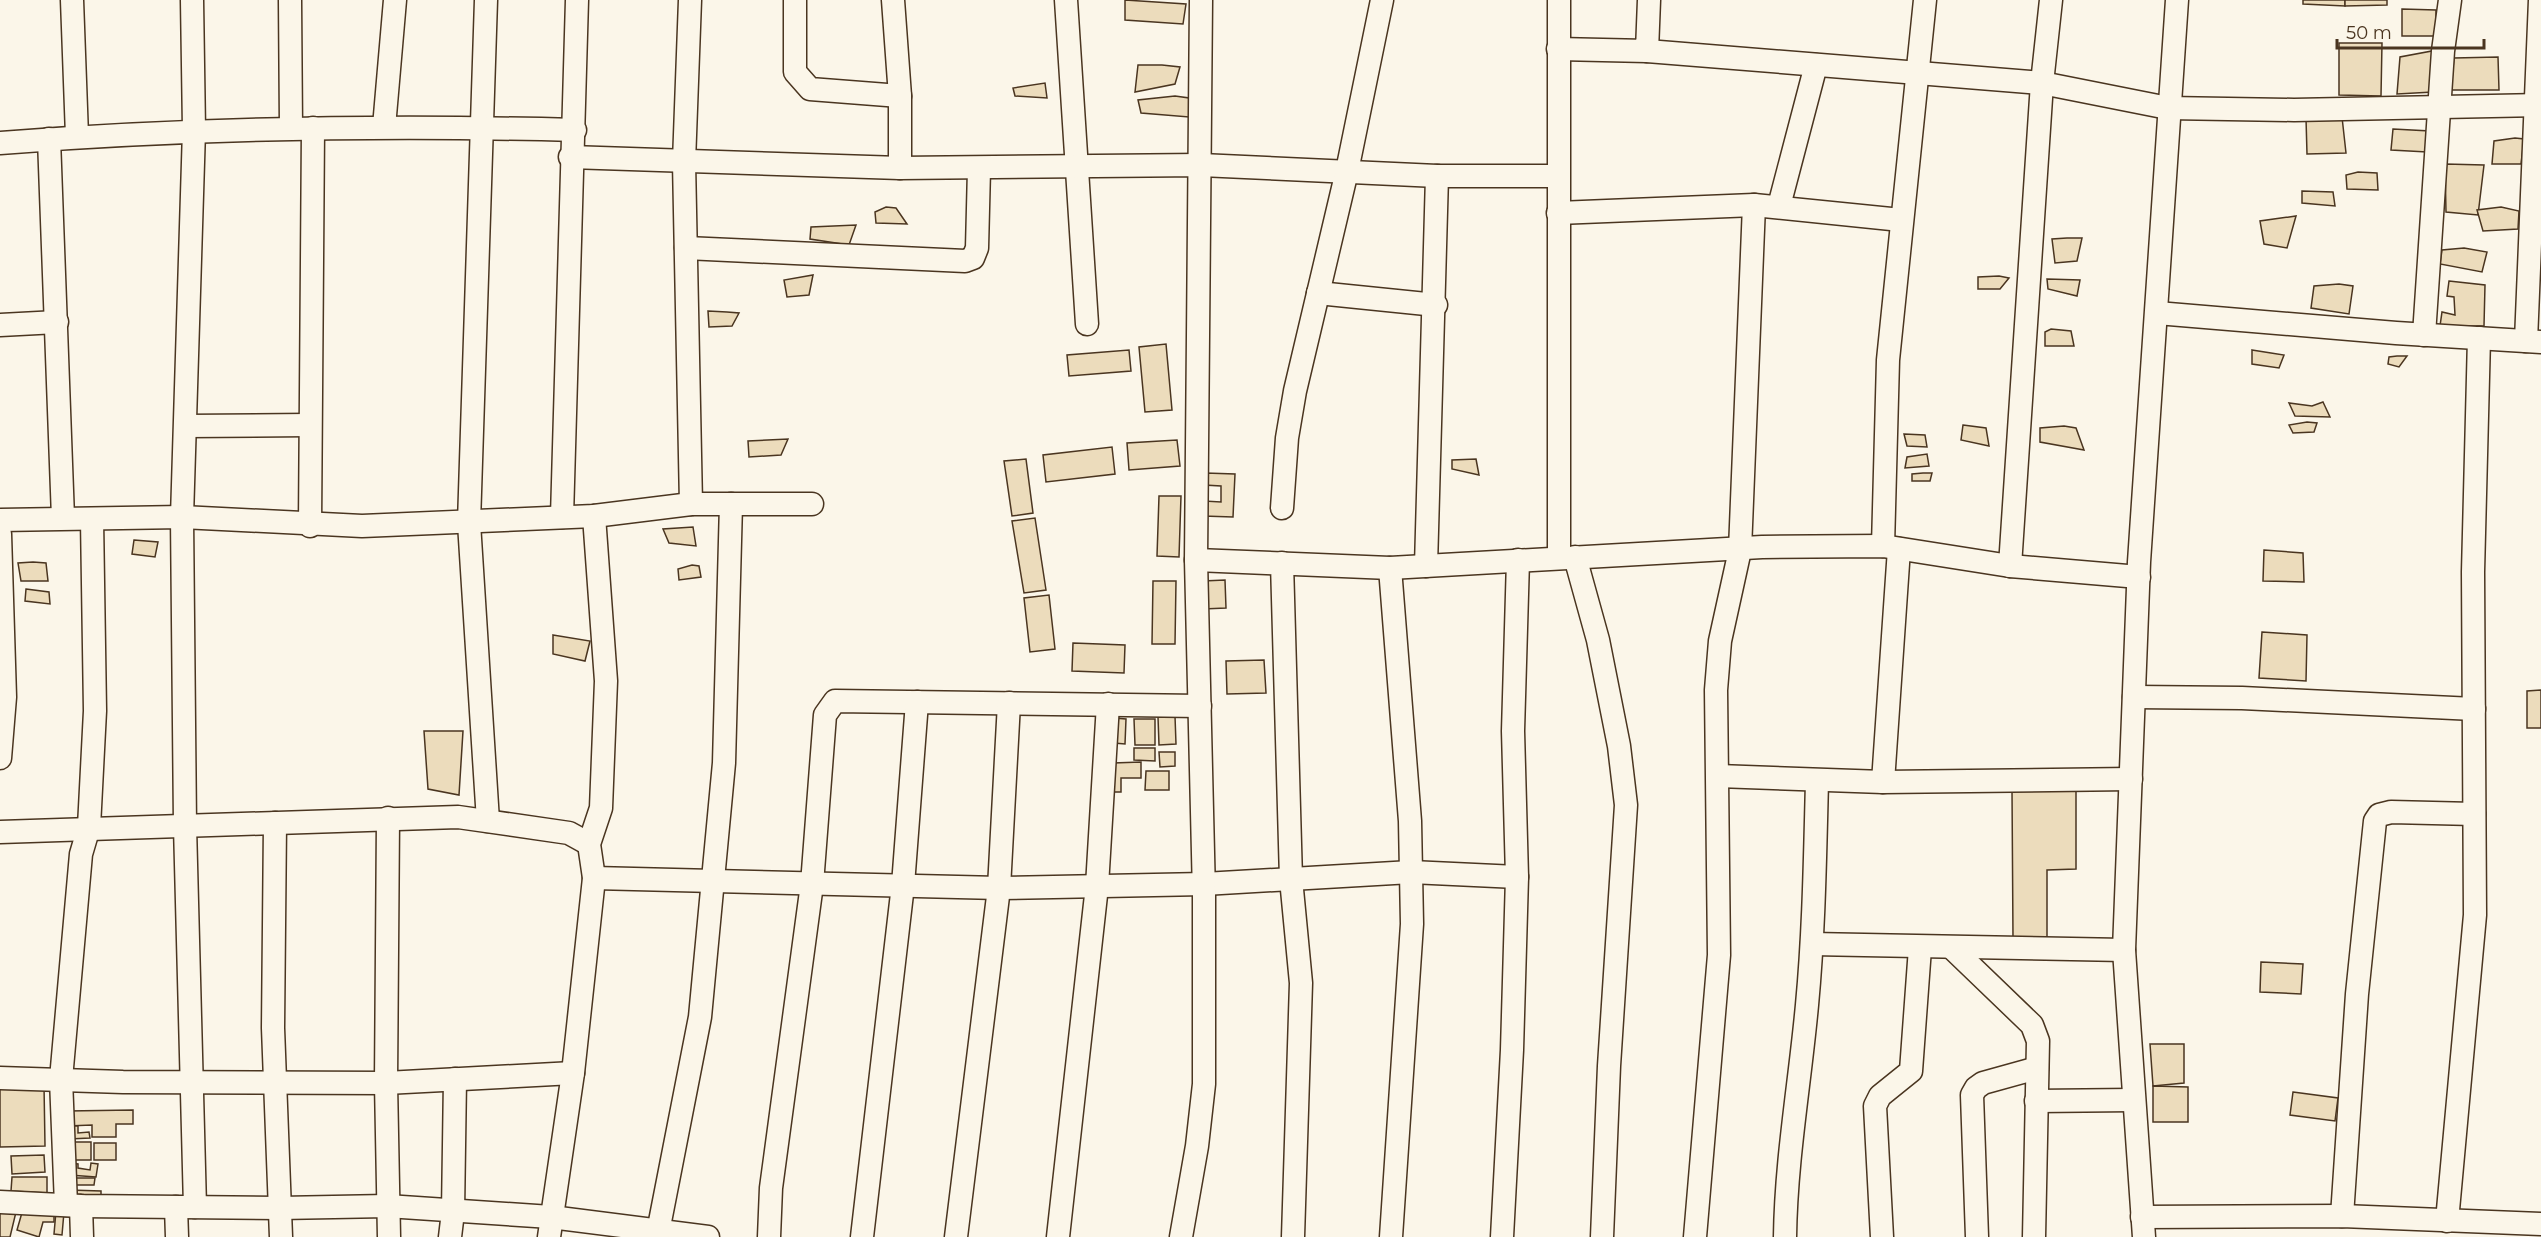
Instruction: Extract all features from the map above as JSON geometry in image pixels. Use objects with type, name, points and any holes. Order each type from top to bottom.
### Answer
[{"type":"street","points":[[72,0],[77,136]]},
{"type":"street","points":[[177,1237],[186,1207],[192,1081],[185,826],[182,518],[195,130],[192,0]]},
{"type":"street","points":[[290,0],[302,128],[310,425],[310,526]]},
{"type":"street","points":[[384,127],[395,0]]},
{"type":"street","points":[[486,0],[484,128],[470,523],[488,821]]},
{"type":"street","points":[[562,517],[570,157],[574,130],[577,0]]},
{"type":"street","points":[[690,0],[684,162],[691,504]]},
{"type":"street","points":[[795,0],[795,72],[801,82],[810,89],[900,96]]},
{"type":"street","points":[[893,0],[900,96],[900,168]]},
{"type":"street","points":[[1066,0],[1087,324]]},
{"type":"street","points":[[1180,1237],[1197,1146],[1204,1084],[1204,884],[1196,560],[1201,0]]},
{"type":"street","points":[[1282,508],[1287,438],[1294,391],[1347,171],[1382,0]]},
{"type":"street","points":[[1559,0],[1558,213],[1567,557],[1598,639],[1619,746],[1626,805],[1609,1066],[1602,1237]]},
{"type":"street","points":[[1647,51],[1648,0]]},
{"type":"street","points":[[1883,782],[1891,547],[1888,360],[1925,0]]},
{"type":"street","points":[[2010,566],[2042,83],[2050,0]]},
{"type":"street","points":[[2177,0],[2168,108],[2139,577],[2124,950],[2143,1227],[2342,1216],[2541,1224]]},
{"type":"street","points":[[2424,335],[2439,107],[2450,0]]},
{"type":"street","points":[[2157,313],[2533,342],[2540,0]]},
{"type":"street","points":[[1558,49],[1647,51],[2042,83],[2168,108],[2537,105]]},
{"type":"street","points":[[1779,206],[1816,65]]},
{"type":"street","points":[[0,143],[77,136],[195,130],[384,127],[574,130]]},
{"type":"street","points":[[49,139],[63,518]]},
{"type":"street","points":[[570,157],[900,168],[1201,165],[1437,176],[1558,176]]},
{"type":"street","points":[[686,248],[964,261],[973,258],[977,248],[979,169]]},
{"type":"street","points":[[1426,566],[1436,305],[1437,176]]},
{"type":"street","points":[[1558,213],[1754,205],[1901,220]]},
{"type":"street","points":[[1695,1237],[1719,956],[1716,690],[1720,641],[1740,550],[1754,205]]},
{"type":"street","points":[[1318,293],[1436,305]]},
{"type":"street","points":[[0,325],[57,322]]},
{"type":"street","points":[[2447,1221],[2475,915],[2473,572],[2479,338]]},
{"type":"street","points":[[186,426],[310,425]]},
{"type":"street","points":[[0,520],[182,518],[310,526],[470,523],[594,516],[691,504],[812,504]]},
{"type":"street","points":[[658,1234],[700,1017],[711,880],[724,763],[730,504]]},
{"type":"street","points":[[550,1227],[573,1073],[594,878],[589,844],[602,808],[606,681],[594,516]]},
{"type":"street","points":[[82,1237],[74,1206],[61,1079],[81,854],[89,827],[95,711],[92,519]]},
{"type":"street","points":[[0,534],[5,697],[0,758]]},
{"type":"street","points":[[1196,560],[1390,568],[1762,547],[1891,547],[2010,566],[2139,577]]},
{"type":"street","points":[[1502,1237],[1512,1050],[1517,877],[1514,731],[1518,560]]},
{"type":"street","points":[[1282,562],[1292,879],[1301,994],[1293,1237]]},
{"type":"street","points":[[1390,568],[1410,820],[1412,924],[1391,1237]]},
{"type":"street","points":[[2134,697],[2242,698],[2474,709]]},
{"type":"street","points":[[769,1237],[771,1188],[812,884],[825,715],[829,707],[835,701],[1200,706]]},
{"type":"street","points":[[862,1237],[903,885],[917,702]]},
{"type":"street","points":[[956,1237],[999,888],[1009,703]]},
{"type":"street","points":[[1058,1237],[1097,886],[1108,704]]},
{"type":"street","points":[[1718,776],[1817,782],[2131,779]]},
{"type":"street","points":[[1785,1237],[1788,1170],[1799,1087],[1812,944],[1817,782]]},
{"type":"street","points":[[2342,1216],[2357,994],[2375,821],[2379,815],[2391,812],[2474,814]]},
{"type":"street","points":[[0,832],[89,827],[458,817],[569,833],[589,844]]},
{"type":"street","points":[[388,818],[386,1083],[389,1237]]},
{"type":"street","points":[[274,823],[273,1028],[281,1237]]},
{"type":"street","points":[[594,878],[999,888],[1204,884],[1411,872],[1517,877]]},
{"type":"street","points":[[1812,944],[1920,948],[2124,950]]},
{"type":"street","points":[[1882,1237],[1875,1106],[1880,1096],[1911,1071],[1920,948]]},
{"type":"street","points":[[1952,948],[2032,1025],[2038,1041],[2034,1237]]},
{"type":"street","points":[[1977,1237],[1972,1095],[1983,1083],[2037,1068]]},
{"type":"street","points":[[0,1078],[123,1082],[386,1083],[573,1073]]},
{"type":"street","points":[[450,1237],[453,1212],[455,1079]]},
{"type":"street","points":[[2036,1101],[2133,1100]]},
{"type":"street","points":[[0,1202],[74,1206],[280,1208],[387,1206],[453,1212],[550,1227],[708,1237]]},
{"type":"building","points":[[1125,0],[1186,4],[1183,24],[1125,20]]},
{"type":"building","points":[[2303,0],[2345,0],[2345,6],[2303,4]]},
{"type":"building","points":[[2345,0],[2387,0],[2387,5],[2345,6]]},
{"type":"building","points":[[2402,9],[2436,10],[2436,36],[2402,36]]},
{"type":"building","points":[[2339,43],[2382,43],[2381,96],[2339,95]]},
{"type":"building","points":[[2432,51],[2433,92],[2397,94],[2400,57]]},
{"type":"building","points":[[2498,57],[2499,90],[2451,90],[2454,58]]},
{"type":"building","points":[[1138,65],[1180,67],[1175,84],[1135,92]]},
{"type":"building","points":[[1045,83],[1047,98],[1015,96],[1013,88]]},
{"type":"building","points":[[1175,96],[1189,98],[1189,117],[1141,113],[1138,100]]},
{"type":"building","points":[[2342,117],[2346,153],[2307,154],[2306,118]]},
{"type":"building","points":[[2393,129],[2430,131],[2427,152],[2391,150]]},
{"type":"building","points":[[2524,139],[2521,164],[2492,164],[2494,141]]},
{"type":"building","points":[[2445,164],[2484,165],[2478,215],[2446,212]]},
{"type":"building","points":[[2358,172],[2377,173],[2378,190],[2347,189],[2346,175]]},
{"type":"building","points":[[2302,191],[2333,192],[2335,206],[2302,203]]},
{"type":"building","points":[[886,207],[896,208],[907,224],[876,223],[875,212]]},
{"type":"building","points":[[2501,207],[2519,211],[2518,229],[2483,231],[2477,210]]},
{"type":"building","points":[[2296,216],[2287,248],[2264,244],[2260,221]]},
{"type":"building","points":[[856,225],[849,245],[810,239],[811,227]]},
{"type":"building","points":[[2082,238],[2077,261],[2055,263],[2052,239]]},
{"type":"building","points":[[2464,248],[2487,252],[2482,272],[2440,264],[2442,250]]},
{"type":"building","points":[[813,275],[809,295],[787,297],[784,280]]},
{"type":"building","points":[[1978,277],[2009,278],[2000,289],[1978,289]]},
{"type":"building","points":[[2047,279],[2080,280],[2077,296],[2048,289]]},
{"type":"building","points":[[2449,281],[2485,285],[2484,326],[2440,326],[2442,312],[2455,315],[2454,297],[2447,296]]},
{"type":"building","points":[[2339,284],[2353,286],[2349,314],[2311,308],[2314,286]]},
{"type":"building","points":[[708,311],[739,313],[732,326],[709,327]]},
{"type":"building","points":[[2051,329],[2071,331],[2074,346],[2045,346],[2045,332]]},
{"type":"building","points":[[1166,344],[1172,410],[1145,412],[1139,347]]},
{"type":"building","points":[[1129,350],[1131,371],[1069,376],[1067,355]]},
{"type":"building","points":[[2252,350],[2284,355],[2279,368],[2252,364]]},
{"type":"building","points":[[2407,356],[2399,367],[2388,364],[2389,357]]},
{"type":"building","points":[[2323,402],[2330,417],[2295,416],[2289,403],[2312,406]]},
{"type":"building","points":[[2317,423],[2314,432],[2293,433],[2289,425]]},
{"type":"building","points":[[1963,425],[1986,428],[1989,446],[1961,440]]},
{"type":"building","points":[[2064,426],[2076,428],[2084,450],[2040,442],[2040,428]]},
{"type":"building","points":[[1904,434],[1925,435],[1927,447],[1907,446]]},
{"type":"building","points":[[788,439],[781,455],[749,457],[748,441]]},
{"type":"building","points":[[1177,440],[1180,466],[1129,470],[1127,443]]},
{"type":"building","points":[[1112,447],[1115,474],[1046,482],[1043,455]]},
{"type":"building","points":[[1927,454],[1929,466],[1905,468],[1907,457]]},
{"type":"building","points":[[1026,459],[1033,513],[1012,516],[1004,461]]},
{"type":"building","points":[[1476,459],[1479,475],[1452,469],[1452,460]]},
{"type":"building","points":[[1205,473],[1235,474],[1233,517],[1203,516],[1204,501],[1221,502],[1221,486],[1204,485]]},
{"type":"building","points":[[1932,473],[1930,481],[1912,481],[1912,474]]},
{"type":"building","points":[[1159,496],[1181,496],[1179,557],[1157,556]]},
{"type":"building","points":[[1035,518],[1046,590],[1024,593],[1012,521]]},
{"type":"building","points":[[693,527],[696,546],[669,543],[663,529]]},
{"type":"building","points":[[134,540],[158,542],[155,557],[132,554]]},
{"type":"building","points":[[2264,550],[2303,553],[2304,582],[2263,581]]},
{"type":"building","points":[[18,563],[46,563],[48,581],[21,581]]},
{"type":"building","points":[[692,565],[699,566],[701,577],[679,580],[678,569]]},
{"type":"building","points":[[1225,580],[1226,608],[1203,609],[1203,581]]},
{"type":"building","points":[[1153,581],[1176,581],[1175,644],[1152,644]]},
{"type":"building","points":[[26,589],[49,592],[50,604],[25,601]]},
{"type":"building","points":[[1049,595],[1055,649],[1030,652],[1024,598]]},
{"type":"building","points":[[2262,632],[2307,635],[2306,681],[2259,678]]},
{"type":"building","points":[[553,635],[590,641],[585,661],[553,654]]},
{"type":"building","points":[[1073,643],[1125,645],[1124,673],[1072,671]]},
{"type":"building","points":[[1264,660],[1266,693],[1227,694],[1226,661]]},
{"type":"building","points":[[2541,690],[2541,728],[2527,728],[2527,691]]},
{"type":"building","points":[[1175,716],[1176,744],[1159,745],[1158,717]]},
{"type":"building","points":[[1114,718],[1126,719],[1125,744],[1114,743]]},
{"type":"building","points":[[1134,719],[1155,719],[1155,745],[1135,745]]},
{"type":"building","points":[[424,731],[463,731],[459,795],[428,789]]},
{"type":"building","points":[[1134,748],[1155,748],[1155,761],[1134,760]]},
{"type":"building","points":[[1159,752],[1175,752],[1175,766],[1160,767]]},
{"type":"building","points":[[1141,762],[1141,778],[1121,778],[1121,792],[1113,792],[1113,763]]},
{"type":"building","points":[[1146,771],[1169,771],[1169,790],[1145,790]]},
{"type":"building","points":[[2012,790],[2076,790],[2076,869],[2047,870],[2047,938],[2013,938]]},
{"type":"building","points":[[2261,962],[2303,964],[2301,994],[2260,992]]},
{"type":"building","points":[[2150,1044],[2184,1044],[2184,1083],[2153,1086]]},
{"type":"building","points":[[44,1085],[45,1146],[0,1147],[0,1086]]},
{"type":"building","points":[[2153,1086],[2188,1087],[2188,1122],[2153,1122]]},
{"type":"building","points":[[2293,1092],[2338,1098],[2335,1121],[2290,1115]]},
{"type":"building","points":[[133,1110],[133,1124],[116,1124],[116,1137],[92,1137],[92,1125],[67,1126],[67,1111]]},
{"type":"building","points":[[68,1126],[78,1126],[78,1133],[89,1132],[90,1138],[69,1139]]},
{"type":"building","points":[[69,1142],[91,1142],[91,1160],[69,1160]]},
{"type":"building","points":[[94,1143],[116,1143],[116,1160],[94,1160]]},
{"type":"building","points":[[44,1155],[45,1172],[12,1174],[11,1156]]},
{"type":"building","points":[[70,1163],[78,1164],[78,1168],[90,1170],[91,1163],[98,1164],[96,1177],[69,1175]]},
{"type":"building","points":[[12,1177],[47,1177],[47,1193],[11,1191]]},
{"type":"building","points":[[70,1178],[95,1178],[94,1185],[70,1185]]},
{"type":"building","points":[[69,1190],[101,1191],[101,1197],[69,1196]]},
{"type":"building","points":[[3,1207],[16,1212],[10,1237],[0,1237],[0,1214]]},
{"type":"building","points":[[23,1209],[54,1209],[54,1222],[43,1222],[39,1237],[17,1230]]},
{"type":"building","points":[[56,1211],[64,1212],[62,1235],[54,1234]]}]
